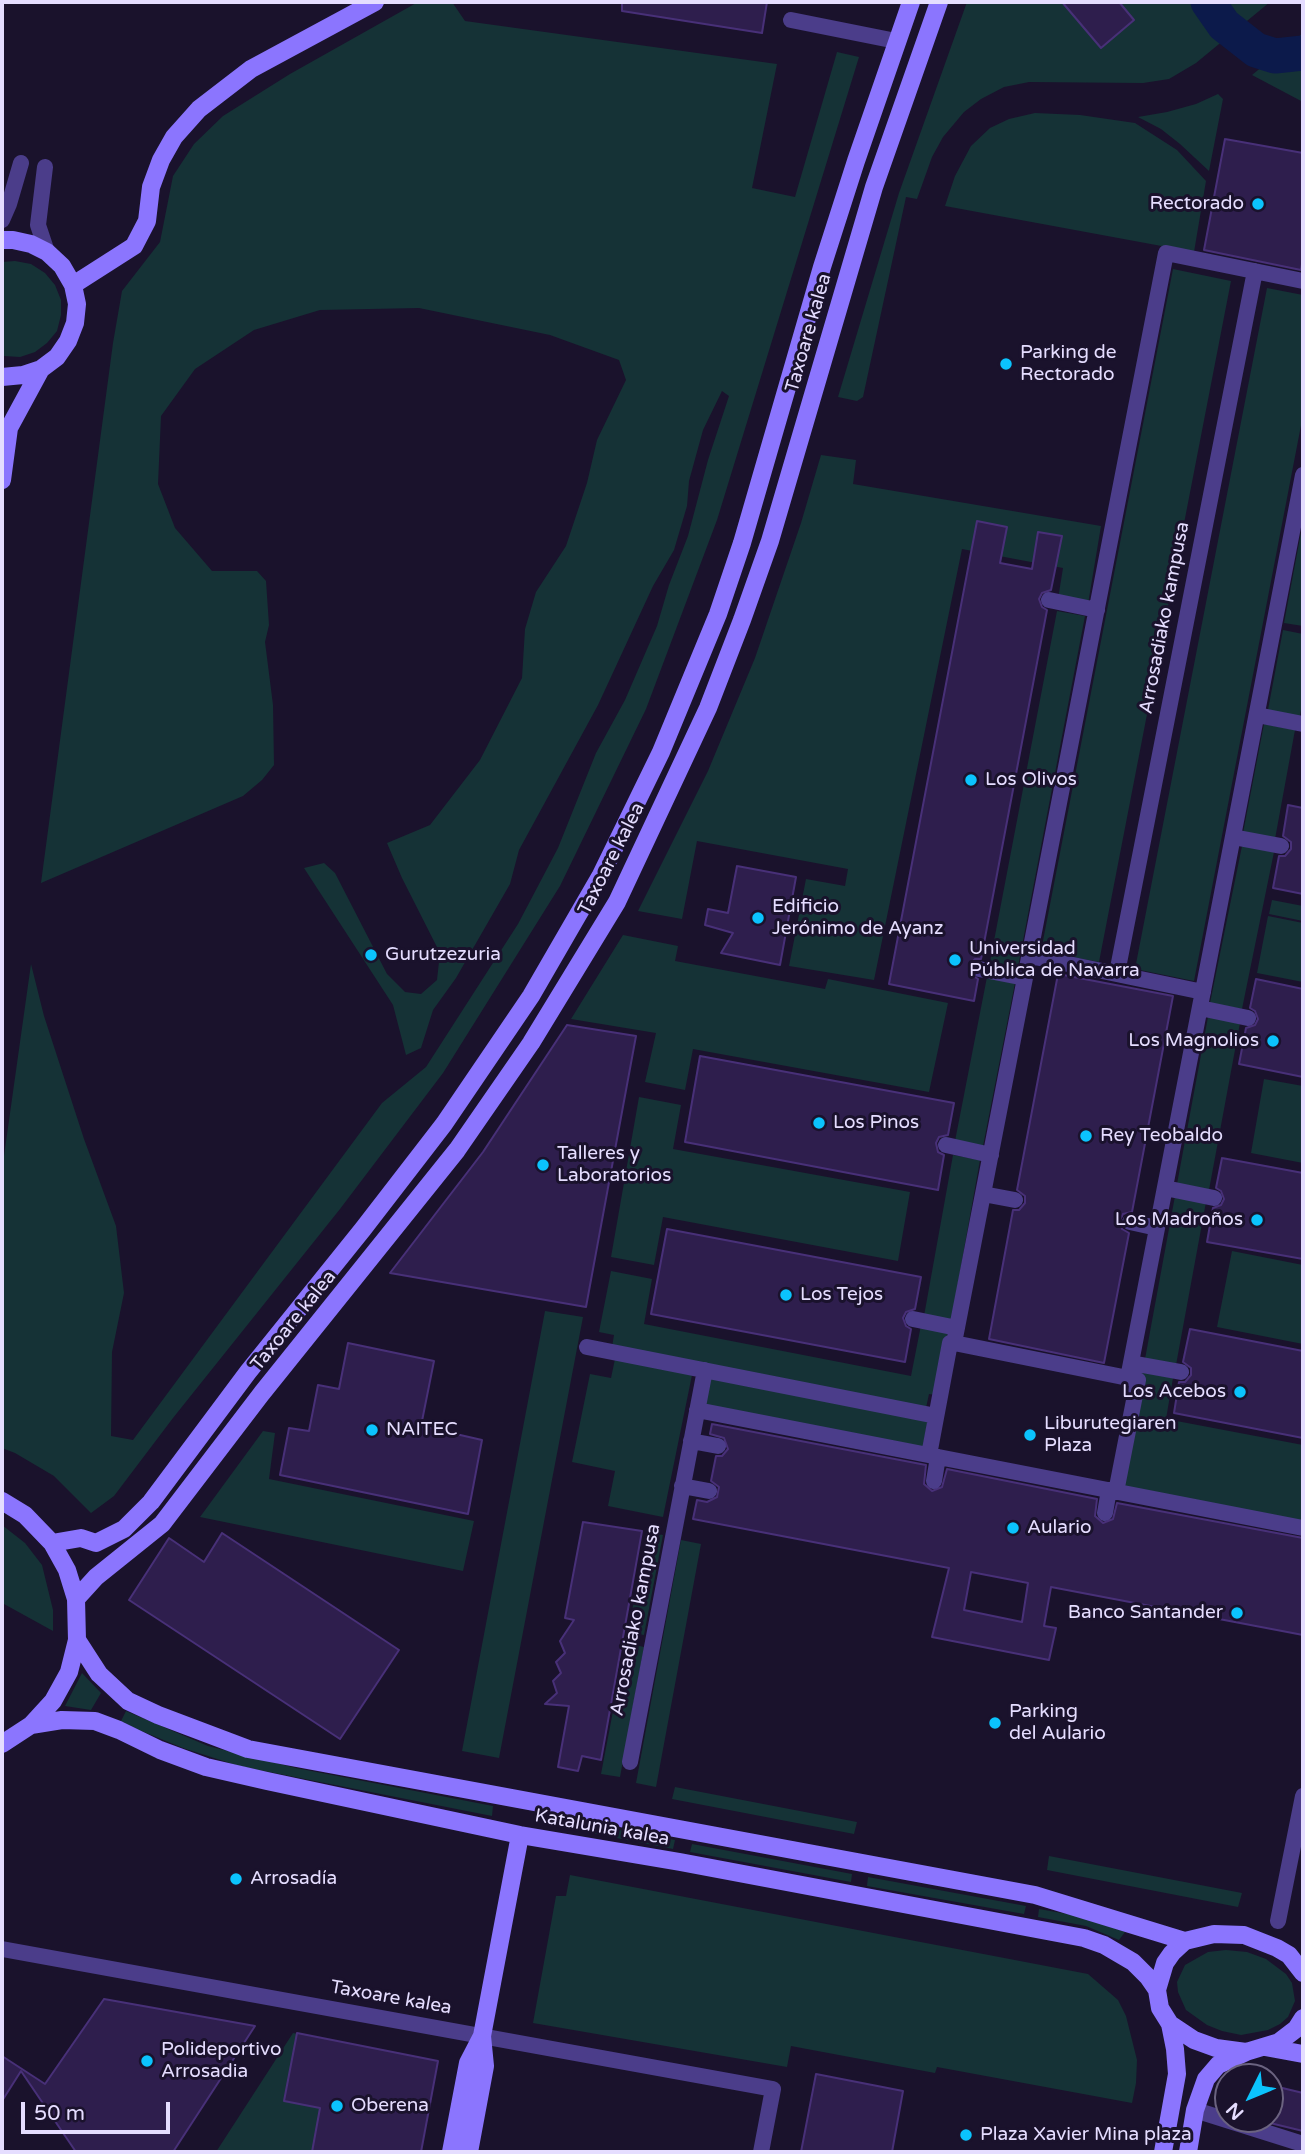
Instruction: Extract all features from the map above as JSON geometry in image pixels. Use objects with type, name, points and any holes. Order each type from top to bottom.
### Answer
[{"type":"street","points":[[73,285],[134,246],[147,221],[151,187],[161,160],[174,137],[199,109],[251,69],[375,2]]},
{"type":"street","name":"Taxoare kalea","points":[[52,1543],[81,1538],[96,1542],[124,1529],[145,1508],[241,1381],[444,1124],[531,996],[601,875],[661,752],[718,614],[750,517],[822,267],[911,2]]},
{"type":"street","name":"Taxoare kalea","points":[[76,1599],[96,1577],[162,1524],[262,1393],[457,1150],[531,1043],[617,902],[708,708],[743,620],[770,541],[874,187],[939,2]]},
{"type":"street","points":[[791,20],[897,41]]},
{"type":"street","points":[[2,220],[20,163]]},
{"type":"street","points":[[45,167],[38,225],[47,252]]},
{"type":"street","points":[[2,240],[31,243],[47,252],[62,266],[73,285],[77,304],[75,323],[68,341],[57,357],[41,369],[23,375],[2,377]]},
{"type":"street","points":[[934,1481],[936,1416],[950,1343],[956,1336],[1166,253],[1303,281]]},
{"type":"street","name":"Arrosadiako kampusa","points":[[1117,973],[1255,271]]},
{"type":"street","points":[[2,480],[9,428],[41,369]]},
{"type":"street","points":[[1129,1370],[1303,475]]},
{"type":"street","points":[[1049,600],[1097,610]]},
{"type":"street","points":[[1257,715],[1303,724]]},
{"type":"street","points":[[1233,837],[1281,846]]},
{"type":"street","points":[[1030,956],[1117,973],[1248,1018]]},
{"type":"street","points":[[979,969],[1025,978]]},
{"type":"street","points":[[946,1145],[991,1155]]},
{"type":"street","points":[[1165,1188],[1214,1198]]},
{"type":"street","points":[[984,1194],[1015,1200]]},
{"type":"street","points":[[1130,1222],[1157,1228]]},
{"type":"street","points":[[913,1320],[956,1336],[1129,1370],[1181,1372]]},
{"type":"street","points":[[587,1347],[936,1416]]},
{"type":"street","name":"Arrosadiako kampusa","points":[[630,1762],[705,1370]]},
{"type":"street","points":[[1105,1513],[1113,1491],[1138,1380],[1129,1370]]},
{"type":"street","points":[[697,1410],[1303,1528]]},
{"type":"street","points":[[691,1441],[718,1446]]},
{"type":"street","points":[[682,1486],[709,1491]]},
{"type":"street","points":[[2,1501],[25,1514],[52,1543],[67,1570],[76,1599],[77,1640],[69,1672],[53,1701],[31,1726],[2,1744]]},
{"type":"street","name":"Katalunia kalea","points":[[77,1640],[99,1674],[128,1700],[158,1715],[248,1749],[1035,1895],[1185,1941]]},
{"type":"street","name":"Katalunia kalea","points":[[31,1726],[62,1720],[95,1721],[206,1767],[520,1835],[680,1862],[1084,1938],[1104,1945],[1133,1962],[1157,1990]]},
{"type":"street","points":[[1278,1921],[1303,1796]]},
{"type":"street","points":[[469,2152],[485,2066],[482,2036],[520,1835]]},
{"type":"street","points":[[1163,2152],[1177,2074],[1170,2024],[1160,2008],[1157,1990],[1165,1963],[1185,1941],[1214,1934],[1244,1936],[1296,1955],[1303,1973]]},
{"type":"street","name":"Taxoare kalea","points":[[2,1949],[774,2089],[761,2152]]},
{"type":"street","points":[[1188,2152],[1195,2110],[1206,2079],[1217,2065],[1246,2052],[1279,2042],[1296,2029],[1303,2018]]},
{"type":"street","points":[[1170,2024],[1194,2040],[1216,2049],[1246,2052]]},
{"type":"street","points":[[451,2152],[468,2063],[482,2036]]},
{"type":"street","points":[[1265,2047],[1303,2054]]},
{"type":"street","points":[[1195,2110],[1303,2144]]},
{"type":"green space","points":[[418,2],[452,2],[465,21],[777,64],[752,188],[795,197],[837,52],[859,57],[717,520],[646,709],[560,886],[443,1073],[340,1209],[114,1496],[91,1513],[54,1476],[2,1448],[2,1170],[31,964],[44,1016],[116,1226],[124,1293],[112,1352],[111,1436],[133,1440],[382,1103],[426,1067],[518,924],[558,848],[596,753],[625,700],[657,626],[688,536],[708,460],[729,396],[722,391],[703,430],[689,481],[687,506],[674,550],[653,586],[598,705],[519,850],[510,884],[456,978],[433,1010],[421,1048],[406,1055],[393,1005],[304,868],[324,863],[335,873],[387,974],[405,992],[421,994],[437,980],[440,953],[387,843],[430,825],[480,760],[522,678],[525,629],[536,592],[566,546],[587,483],[597,440],[626,380],[619,360],[550,335],[419,308],[320,310],[254,330],[195,369],[161,416],[158,484],[175,528],[212,571],[257,571],[266,581],[269,625],[265,642],[273,705],[274,765],[262,780],[243,796],[41,883],[122,291],[160,242],[173,176],[194,144],[223,116],[290,74]]},
{"type":"green space","points":[[967,2],[1270,2],[1196,63],[1169,79],[1143,83],[1029,82],[1004,87],[964,112],[943,137],[932,157],[917,199],[906,197],[863,397],[857,401],[838,397],[899,193]]},
{"type":"green space","points":[[1303,33],[1303,102],[1252,75]]},
{"type":"green space","points":[[1218,94],[1223,99],[1209,171],[1161,129],[1138,117],[1196,104]]},
{"type":"green space","points":[[1035,113],[1080,115],[1135,123],[1177,150],[1206,181],[1194,252],[945,206],[955,176],[971,146],[990,128],[1009,119]]},
{"type":"green space","points":[[2,262],[31,264],[45,273],[55,285],[61,300],[57,331],[35,352],[20,357],[2,356]]},
{"type":"green space","points":[[1173,269],[1231,281],[1099,962],[1041,951]]},
{"type":"green space","points":[[1267,288],[1303,295],[1303,415],[1194,981],[1135,969]]},
{"type":"green space","points":[[821,455],[856,460],[853,484],[1101,526],[1088,604],[1058,599],[1063,568],[962,549],[874,980],[789,966],[806,879],[845,886],[848,869],[697,841],[682,919],[638,911],[708,771],[755,658]]},
{"type":"green space","points":[[1303,522],[1303,626],[1284,623]]},
{"type":"green space","points":[[1057,611],[1085,616],[1017,972],[989,967]]},
{"type":"green space","points":[[1283,630],[1303,634],[1303,699],[1299,721],[1267,715]]},
{"type":"green space","points":[[1264,724],[1295,730],[1275,839],[1243,833]]},
{"type":"green space","points":[[1242,846],[1274,852],[1242,1009],[1210,1003]]},
{"type":"green space","points":[[1272,900],[1303,906],[1303,921],[1269,914]]},
{"type":"green space","points":[[1268,916],[1303,923],[1303,982],[1257,973]]},
{"type":"green space","points":[[623,935],[678,946],[675,961],[825,989],[828,979],[948,1003],[929,1092],[693,1049],[685,1090],[645,1082],[656,1033],[571,1019]]},
{"type":"green space","points":[[987,977],[1015,983],[983,1146],[955,1141]]},
{"type":"green space","points":[[1208,1017],[1240,1023],[1209,1190],[1177,1184]]},
{"type":"green space","points":[[1264,1079],[1303,1086],[1303,1163],[1251,1153]]},
{"type":"green space","points":[[639,1097],[681,1105],[673,1149],[910,1192],[898,1261],[663,1217],[654,1265],[611,1257]]},
{"type":"green space","points":[[953,1155],[980,1160],[951,1322],[924,1316]]},
{"type":"green space","points":[[1175,1196],[1206,1202],[1176,1365],[1145,1359]]},
{"type":"green space","points":[[1232,1251],[1303,1265],[1303,1344],[1217,1327]]},
{"type":"green space","points":[[611,1271],[652,1279],[644,1324],[911,1376],[921,1325],[948,1331],[936,1395],[929,1394],[926,1408],[612,1347],[614,1335],[599,1332]]},
{"type":"green space","points":[[545,1311],[583,1317],[499,1758],[462,1751]]},
{"type":"green space","points":[[615,1359],[692,1375],[663,1517],[608,1506],[615,1471],[572,1462],[590,1374],[611,1378]]},
{"type":"green space","points":[[1142,1372],[1173,1378],[1166,1419],[1303,1445],[1303,1524],[1120,1489]]},
{"type":"green space","points":[[710,1376],[928,1418],[923,1447],[705,1405]]},
{"type":"green space","points":[[263,1431],[275,1433],[269,1479],[474,1521],[463,1571],[200,1517]]},
{"type":"green space","points":[[2,1525],[25,1543],[42,1565],[53,1610],[53,1631],[4,1604]]},
{"type":"green space","points":[[647,1532],[663,1535],[644,1635],[628,1632]]},
{"type":"green space","points":[[681,1540],[701,1544],[656,1787],[636,1783]]},
{"type":"green space","points":[[626,1643],[644,1647],[620,1777],[601,1774]]},
{"type":"green space","points":[[82,1673],[101,1693],[91,1710],[65,1706]]},
{"type":"green space","points":[[126,1711],[208,1746],[296,1768],[493,1806],[492,1816],[239,1766],[139,1730],[121,1721]]},
{"type":"green space","points":[[675,1787],[857,1822],[854,1834],[672,1799]]},
{"type":"green space","points":[[564,1820],[675,1840],[673,1849],[565,1828],[562,1825]]},
{"type":"green space","points":[[692,1844],[852,1874],[851,1882],[690,1852]]},
{"type":"green space","points":[[1049,1856],[1242,1893],[1238,1907],[1047,1870]]},
{"type":"green space","points":[[570,1875],[1088,1974],[1118,2000],[1126,2016],[1137,2060],[1132,2103],[937,2067],[935,2073],[791,2046],[787,2067],[533,2023],[556,1896],[566,1896]]},
{"type":"green space","points":[[868,1877],[1026,1906],[1024,1914],[867,1886]]},
{"type":"green space","points":[[1039,1909],[1079,1916],[1125,1932],[1119,1940],[1086,1926],[1038,1917]]},
{"type":"green space","points":[[1208,1952],[1247,1952],[1266,1959],[1286,1974],[1292,1983],[1295,2001],[1288,2017],[1280,2024],[1268,2030],[1241,2035],[1207,2025],[1186,2010],[1178,1992],[1177,1982],[1185,1965]]},
{"type":"green space","name":"Oberena","points":[[293,2033],[438,2061],[421,2152],[216,2152]]},
{"type":"building","points":[[622,2],[767,2],[762,33],[622,11]]},
{"type":"building","points":[[1062,2],[1119,2],[1134,20],[1101,48]]},
{"type":"building","name":"Rectorado","points":[[1225,139],[1303,153],[1301,270],[1204,250]]},
{"type":"building","name":"Los Olivos","points":[[977,521],[1007,527],[1000,563],[1032,569],[1038,532],[1062,536],[1051,590],[1042,593],[1039,599],[1042,607],[1047,610],[981,959],[975,959],[969,966],[969,973],[978,979],[974,1001],[889,984]]},
{"type":"building","points":[[1288,805],[1303,808],[1303,894],[1273,888],[1279,856],[1285,856],[1291,849],[1291,842],[1283,836]]},
{"type":"building","name":"Edificio Jerónimo de Ayanz","points":[[737,866],[796,877],[780,965],[721,953],[733,933],[705,925],[708,909],[728,913]]},
{"type":"building","points":[[1058,974],[1173,996],[1132,1212],[1123,1214],[1120,1220],[1122,1229],[1129,1233],[1104,1363],[989,1339],[1013,1210],[1019,1210],[1025,1203],[1025,1196],[1017,1190]]},
{"type":"building","name":"Los Magnolios","points":[[1256,979],[1303,989],[1303,1077],[1239,1064],[1246,1028],[1255,1025],[1258,1019],[1255,1011],[1250,1008]]},
{"type":"building","name":"Talleres y Laboratorios","points":[[567,1025],[636,1036],[586,1307],[390,1273],[483,1152]]},
{"type":"building","name":"Los Pinos","points":[[700,1056],[954,1103],[948,1135],[939,1137],[936,1143],[938,1152],[944,1155],[938,1190],[685,1142]]},
{"type":"building","name":"Los Madroños","points":[[1222,1158],[1303,1173],[1303,1259],[1207,1242],[1213,1208],[1221,1205],[1224,1199],[1221,1191],[1216,1188]]},
{"type":"building","name":"Los Tejos","points":[[667,1229],[921,1277],[915,1309],[906,1312],[903,1318],[906,1326],[911,1329],[905,1362],[651,1314]]},
{"type":"building","name":"Los Acebos","points":[[1190,1329],[1303,1351],[1303,1438],[1174,1413],[1179,1382],[1185,1382],[1191,1375],[1191,1368],[1183,1362]]},
{"type":"building","name":"NAITEC","points":[[348,1343],[434,1361],[421,1426],[482,1440],[468,1514],[280,1475],[289,1428],[309,1431],[318,1385],[339,1389]]},
{"type":"building","name":"Aulario","points":[[712,1424],[926,1465],[924,1484],[932,1491],[942,1487],[947,1469],[1097,1499],[1095,1516],[1103,1523],[1113,1519],[1117,1503],[1303,1538],[1303,1635],[1051,1587],[1044,1626],[1056,1628],[1049,1660],[932,1637],[949,1568],[693,1519],[697,1500],[707,1502],[717,1497],[719,1487],[711,1481],[716,1456],[722,1456],[728,1449],[724,1438],[710,1434]],"holes":[[[971,1572],[1028,1583],[1022,1622],[964,1610]]]},
{"type":"building","points":[[583,1522],[642,1531],[601,1760],[582,1756],[578,1771],[558,1767],[569,1706],[545,1704],[557,1693],[553,1681],[561,1673],[556,1662],[565,1653],[560,1641],[574,1620],[565,1618]]},
{"type":"building","points":[[222,1533],[399,1650],[340,1739],[129,1600],[169,1538],[204,1562]]},
{"type":"building","name":"Polideportivo Arrosadia","points":[[104,1999],[255,2026],[173,2152],[76,2152],[21,2071],[2,2101],[2,2056],[45,2084]]},
{"type":"building","name":"Oberena","points":[[297,2033],[438,2061],[421,2152],[312,2152],[320,2108],[284,2101]]},
{"type":"building","points":[[816,2074],[903,2091],[892,2152],[801,2152]]},
{"type":"building","points":[[1284,2088],[1303,2093],[1303,2131],[1284,2126]]},
{"type":"waterway","points":[[1208,2],[1224,25],[1256,50],[1275,56],[1303,53]]},
{"type":"place","name":"Rectorado","points":[[1258,204]]},
{"type":"place","name":"Parking de Rectorado","points":[[1006,364]]},
{"type":"place","name":"Los Olivos","points":[[971,780]]},
{"type":"place","name":"Edificio Jerónimo de Ayanz","points":[[758,918]]},
{"type":"place","name":"Gurutzezuria","points":[[371,955]]},
{"type":"place","name":"Universidad Pública de Navarra","points":[[955,960]]},
{"type":"place","name":"Los Magnolios","points":[[1273,1041]]},
{"type":"place","name":"Los Pinos","points":[[819,1123]]},
{"type":"place","name":"Rey Teobaldo","points":[[1086,1136]]},
{"type":"place","name":"Talleres y Laboratorios","points":[[543,1165]]},
{"type":"place","name":"Los Madroños","points":[[1257,1220]]},
{"type":"place","name":"Los Tejos","points":[[786,1295]]},
{"type":"place","name":"Los Acebos","points":[[1240,1392]]},
{"type":"place","name":"NAITEC","points":[[372,1430]]},
{"type":"place","name":"Liburutegiaren Plaza","points":[[1030,1435]]},
{"type":"place","name":"Aulario","points":[[1013,1528]]},
{"type":"place","name":"Banco Santander","points":[[1237,1613]]},
{"type":"place","name":"Parking del Aulario","points":[[995,1723]]},
{"type":"place","name":"Arrosadía","points":[[236,1879]]},
{"type":"place","name":"Polideportivo Arrosadia","points":[[147,2061]]},
{"type":"place","name":"Oberena","points":[[337,2106]]},
{"type":"place","name":"Plaza Xavier Mina plaza","points":[[966,2135]]}]
